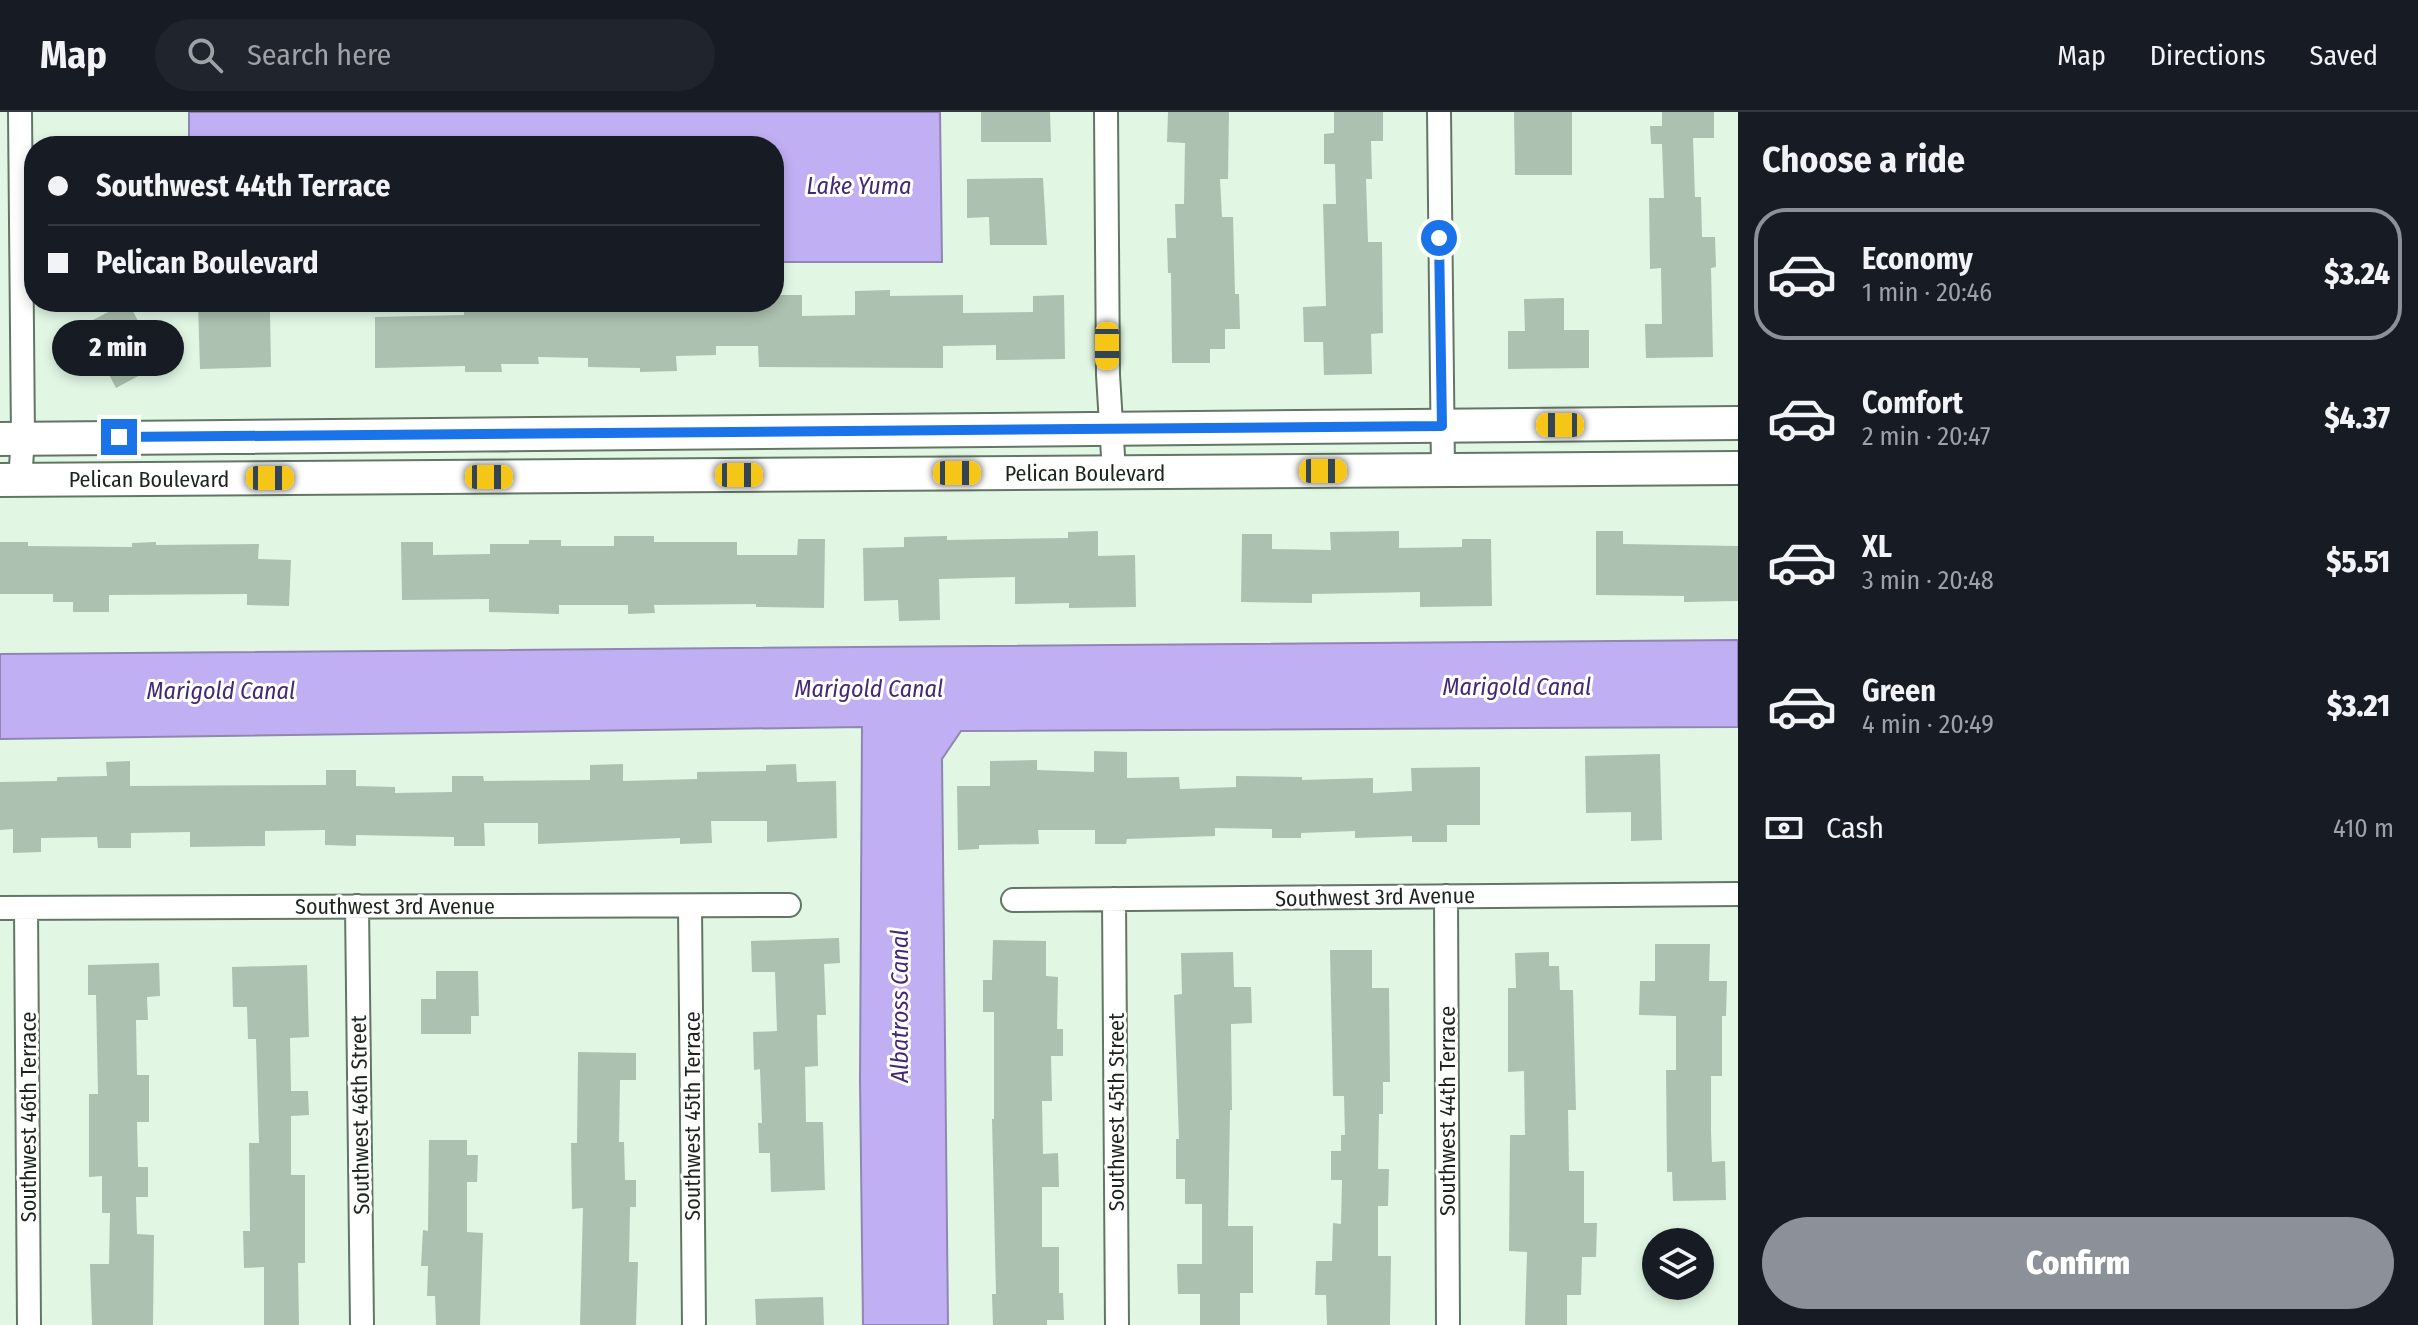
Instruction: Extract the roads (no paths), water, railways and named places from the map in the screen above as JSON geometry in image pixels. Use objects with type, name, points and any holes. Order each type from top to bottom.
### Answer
[{"type":"street","points":[[10,480],[20,112]]},
{"type":"street","points":[[1106,112],[1110,428],[1114,472]]},
{"type":"street","points":[[1439,112],[1443,470]]},
{"type":"street","name":"Pelican Boulevard","points":[[11,439],[1738,423]]},
{"type":"street","name":"Pelican Boulevard","points":[[10,480],[1738,468]]},
{"type":"street","name":"Southwest 3rd Avenue","points":[[1013,900],[1738,894]]},
{"type":"street","name":"Southwest 44th Terrace","points":[[1446,896],[1448,1325]]},
{"type":"street","name":"Southwest 45th Street","points":[[1114,899],[1117,1325]]},
{"type":"street","name":"Southwest 3rd Avenue","points":[[0,908],[789,905]]},
{"type":"street","name":"Southwest 46th Street","points":[[357,906],[362,1325]]},
{"type":"street","name":"Southwest 45th Terrace","points":[[690,907],[694,1325]]},
{"type":"street","name":"Southwest 46th Terrace","points":[[26,908],[29,1325]]},
{"type":"water","name":"Lake Yuma","points":[[189,112],[940,112],[942,262],[784,262],[784,136],[189,136]]},
{"type":"water","points":[[1738,640],[1738,727],[961,731],[942,759],[948,1325],[863,1325],[860,1081],[862,727],[0,739],[0,654]]},
{"type":"water label","name":"Marigold Canal","points":[[1517,687]]},
{"type":"water label","name":"Marigold Canal","points":[[869,689]]},
{"type":"water label","name":"Marigold Canal","points":[[221,691]]},
{"type":"water label","name":"Albatross Canal","points":[[900,1006]]}]
